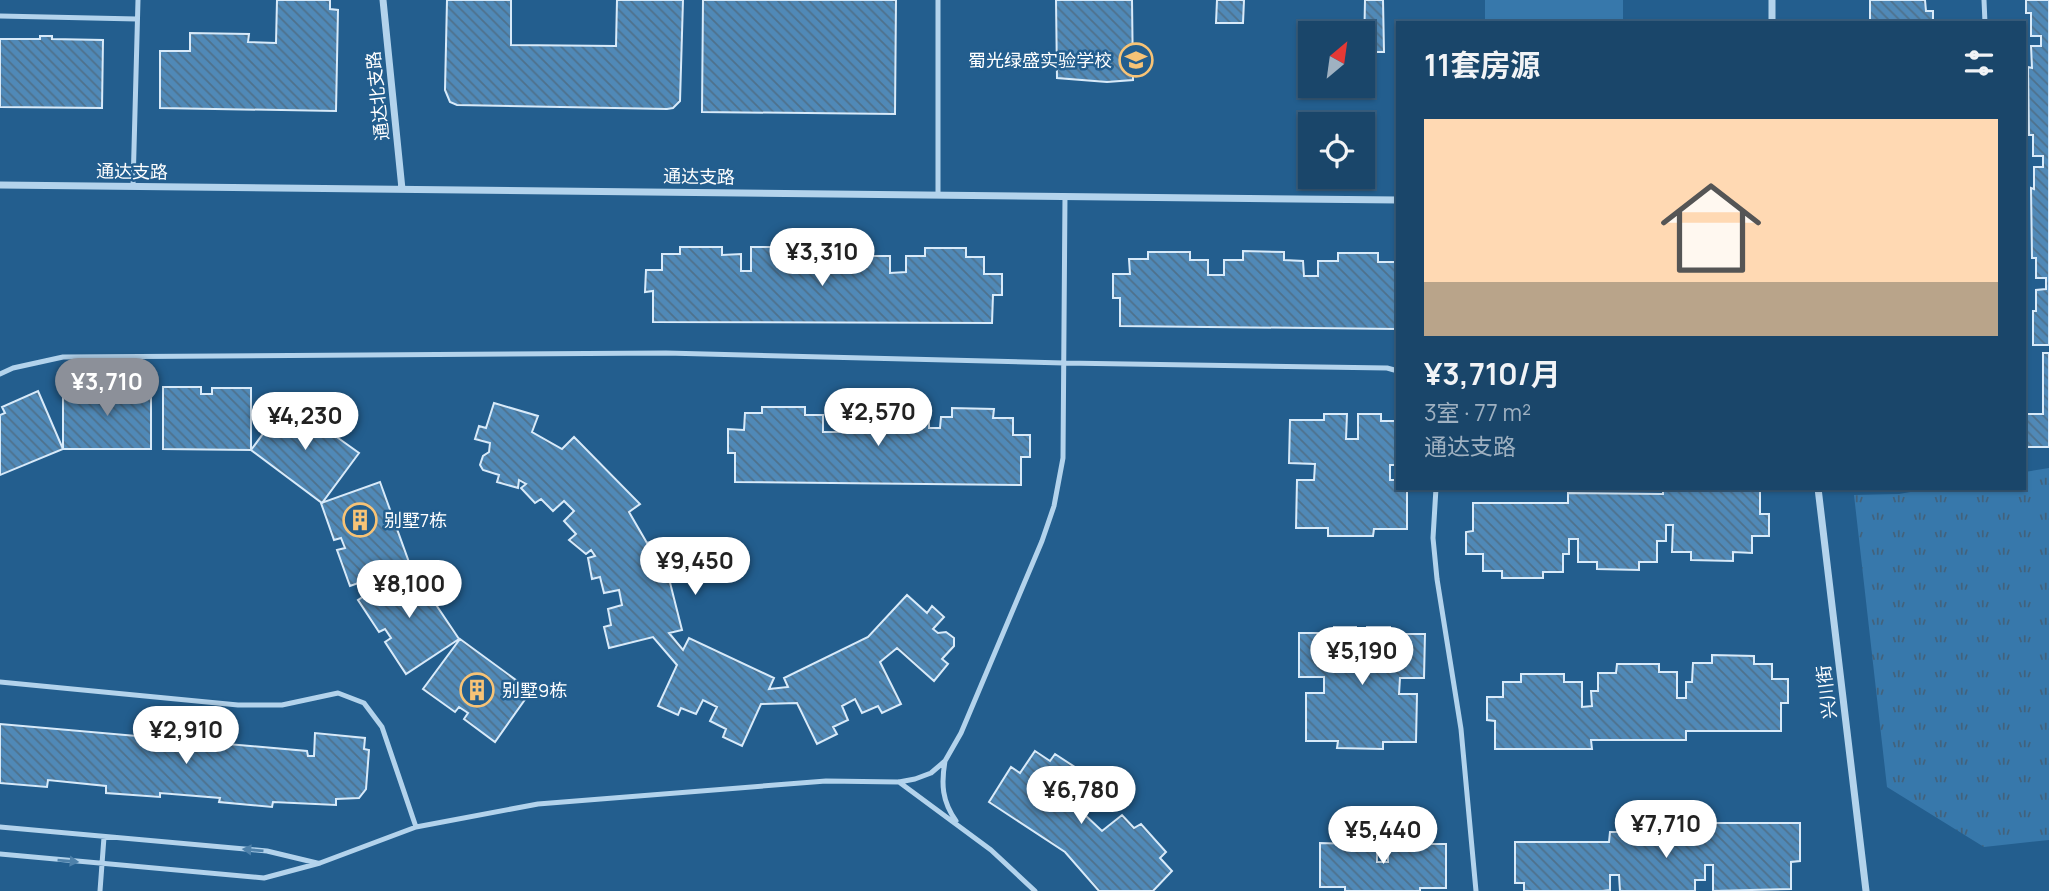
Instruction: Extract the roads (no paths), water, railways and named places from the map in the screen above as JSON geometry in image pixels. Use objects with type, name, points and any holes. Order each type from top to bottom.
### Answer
[{"type":"street","name":"通达北支路","points":[[383,0],[402,189]]},
{"type":"street","points":[[1772,0],[1772,21]]},
{"type":"street","name":"通达支路","points":[[0,185],[1396,200]]},
{"type":"street","name":"兴川街","points":[[1818,490],[1867,891]]},
{"type":"lane","points":[[133,186],[138,0]]},
{"type":"lane","points":[[938,0],[938,195]]},
{"type":"lane","points":[[1984,0],[1986,21]]},
{"type":"lane","points":[[0,16],[137,19]]},
{"type":"lane","points":[[0,854],[264,878],[320,863],[416,827],[538,804],[826,781],[899,782],[932,773],[945,761],[961,733],[1042,541],[1054,506],[1063,458],[1065,196]]},
{"type":"lane","points":[[0,374],[13,368],[63,357],[666,352],[1064,363],[1387,368],[1396,370]]},
{"type":"lane","points":[[1436,490],[1433,538],[1437,579],[1461,729],[1476,891]]},
{"type":"lane","points":[[0,682],[238,705],[282,705],[338,693],[364,703],[382,727],[416,827]]},
{"type":"lane","points":[[945,761],[942,780],[944,801],[960,826]]},
{"type":"lane","points":[[899,782],[991,850],[1035,891]]},
{"type":"lane","points":[[0,827],[267,851],[320,863]]},
{"type":"lane","points":[[100,891],[104,837]]},
{"type":"place","name":"蜀光绿盛实验学校","points":[[1136,60]]},
{"type":"place","name":"别墅7栋","points":[[360,520]]},
{"type":"place","name":"别墅9栋","points":[[477,690]]}]
